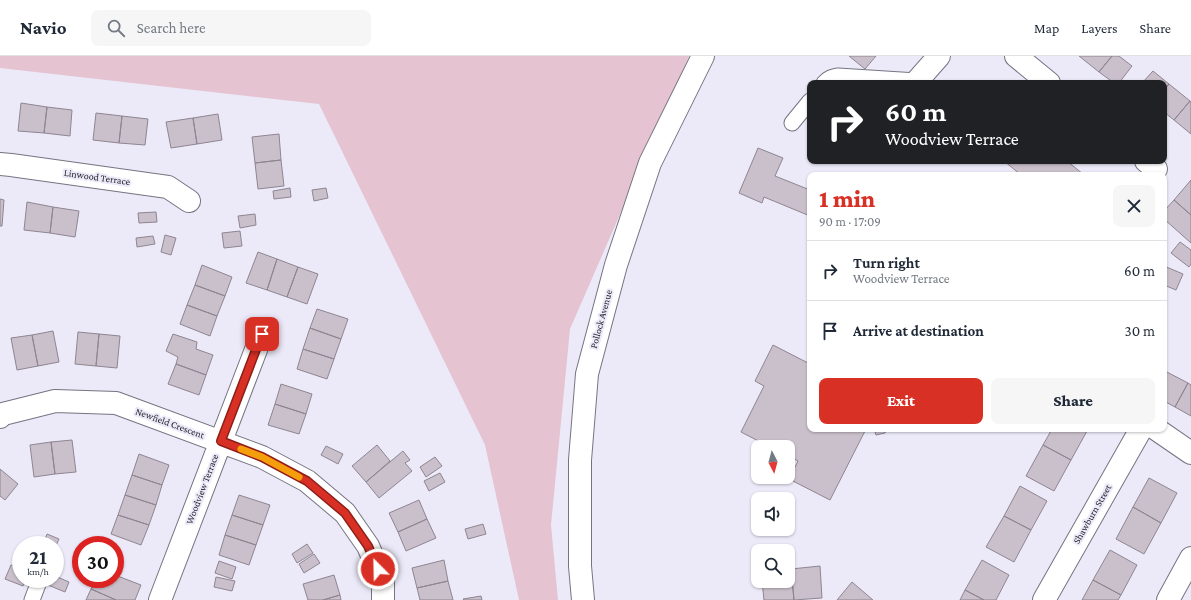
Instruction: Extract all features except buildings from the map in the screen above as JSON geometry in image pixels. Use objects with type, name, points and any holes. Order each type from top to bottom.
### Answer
[{"type":"street","name":"Pollock Avenue","points":[[582,600],[580,566],[580,460],[587,374],[616,265],[650,163],[703,56]]},
{"type":"street","points":[[917,80],[939,56]]},
{"type":"street","points":[[1016,56],[1045,80]]},
{"type":"street","name":"Linwood Terrace","points":[[0,164],[168,187],[189,201]]},
{"type":"street","name":"Woodview Terrace","points":[[160,600],[262,334]]},
{"type":"street","name":"Newfield Crescent","points":[[0,417],[3,414],[55,402],[116,403],[262,457],[307,481],[345,513],[368,546],[382,581],[383,600]]},
{"type":"street","name":"Shawburn Street","points":[[1044,600],[1139,432]]},
{"type":"street","points":[[1160,432],[1191,453]]},
{"type":"street","points":[[1168,600],[1191,558]]},
{"type":"lane","points":[[827,80],[838,76],[917,80]]},
{"type":"lane","points":[[792,123],[807,105]]},
{"type":"lane","points":[[32,600],[37,588]]},
{"type":"shaded area","points":[[0,56],[689,56],[570,329],[551,525],[558,600],[519,600],[485,445],[319,104],[0,68]]},
{"type":"slow traffic","points":[[241,449],[262,457],[299,477]]},
{"type":"route","points":[[262,334],[221,441],[262,457],[307,481],[345,513],[368,546],[378,569]]}]
